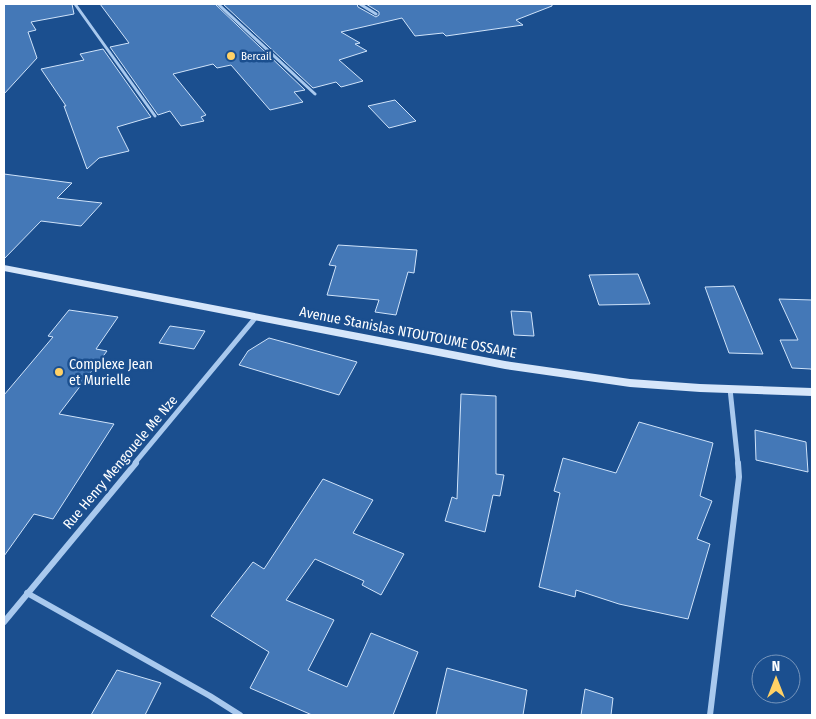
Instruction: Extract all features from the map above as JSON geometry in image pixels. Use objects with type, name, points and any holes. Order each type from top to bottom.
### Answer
[{"type":"street","points":[[75,4],[155,116]]},
{"type":"street","points":[[218,4],[315,94]]},
{"type":"street","points":[[360,4],[376,14]]},
{"type":"street","name":"Avenue Stanislas NTOUTOUME OSSAME","points":[[4,268],[534,369],[630,382],[730,390],[812,392]]},
{"type":"street","name":"Rue Henry Mengouele Me Nze","points":[[4,622],[256,317]]},
{"type":"street","points":[[710,715],[739,477],[730,390]]},
{"type":"street","points":[[28,593],[240,715]]},
{"type":"building","points":[[4,4],[72,4],[74,14],[31,22],[36,30],[28,32],[37,58],[4,94]]},
{"type":"building","points":[[100,4],[215,4],[305,90],[294,92],[303,102],[270,110],[231,65],[217,68],[213,64],[173,74],[206,115],[201,117],[204,121],[181,126],[170,111],[158,115],[110,47],[129,43]]},
{"type":"building","points":[[223,4],[357,4],[358,7],[376,17],[379,15],[379,12],[366,4],[552,4],[552,6],[516,20],[523,25],[446,36],[443,33],[415,36],[402,18],[341,32],[360,43],[355,44],[367,51],[339,60],[363,81],[341,87],[336,82],[313,88]]},
{"type":"building","points":[[103,49],[151,117],[117,127],[129,151],[99,158],[87,169],[64,106],[66,106],[41,69],[84,60],[80,54]]},
{"type":"building","points":[[395,100],[416,121],[389,128],[368,106]]},
{"type":"building","points":[[4,174],[72,183],[57,198],[102,203],[81,226],[41,221],[4,259]]},
{"type":"building","points":[[338,245],[417,250],[414,273],[408,272],[396,315],[375,312],[379,300],[327,295],[336,266],[329,265]]},
{"type":"building","points":[[638,274],[650,304],[599,305],[589,275]]},
{"type":"building","points":[[734,286],[763,354],[729,353],[705,287]]},
{"type":"building","points":[[779,299],[812,300],[812,372],[811,369],[792,368],[780,340],[798,340]]},
{"type":"building","points":[[69,310],[118,317],[96,349],[107,351],[59,414],[114,424],[53,519],[34,514],[4,556],[4,395],[53,337],[48,336]]},
{"type":"building","points":[[511,311],[531,312],[534,336],[514,335]]},
{"type":"building","points":[[170,326],[205,331],[194,349],[159,343]]},
{"type":"building","points":[[269,338],[357,362],[339,395],[239,365],[248,351]]},
{"type":"building","points":[[461,394],[496,396],[496,474],[504,475],[500,496],[493,495],[485,532],[445,521],[452,497],[457,499]]},
{"type":"building","points":[[639,422],[713,443],[700,496],[712,501],[697,539],[710,544],[688,619],[619,604],[576,590],[575,597],[539,587],[560,493],[554,491],[563,458],[616,473]]},
{"type":"building","points":[[755,430],[806,442],[808,472],[756,460]]},
{"type":"building","points":[[323,479],[373,500],[353,533],[404,554],[381,595],[362,585],[364,581],[315,559],[286,600],[334,620],[308,670],[347,687],[371,633],[418,652],[393,715],[312,715],[250,688],[269,652],[211,616],[253,562],[264,569]]},
{"type":"building","points":[[447,668],[527,690],[523,715],[436,715]]},
{"type":"building","points":[[117,670],[161,683],[145,715],[91,715]]},
{"type":"building","points":[[585,689],[613,698],[611,715],[581,715]]},
{"type":"place","name":"Bercail","points":[[231,56]]},
{"type":"place","name":"Complexe Jean et Murielle","points":[[59,372]]}]
